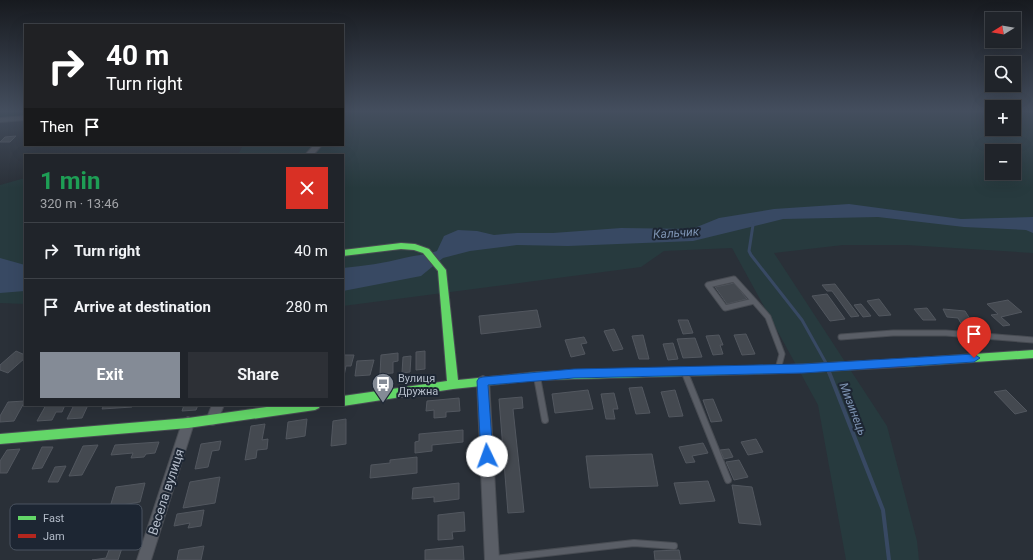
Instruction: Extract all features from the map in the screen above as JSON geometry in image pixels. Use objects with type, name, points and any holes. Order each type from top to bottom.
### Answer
[{"type":"street","points":[[310,154],[317,146]]},
{"type":"street","points":[[344,252],[401,246],[415,247],[426,251],[442,270],[453,385]]},
{"type":"street","points":[[344,401],[483,381],[537,376],[803,368],[1033,354]]},
{"type":"street","points":[[483,381],[492,560]]},
{"type":"street","points":[[212,420],[218,406]]},
{"type":"street","points":[[0,439],[188,423],[308,406]]},
{"type":"street","name":"Весела вулиця","points":[[144,560],[188,423]]},
{"type":"lane","points":[[754,301],[725,308],[708,285],[734,279],[754,301],[768,318],[782,354],[778,369]]},
{"type":"lane","points":[[841,337],[893,333],[946,333],[1033,340]]},
{"type":"lane","points":[[685,372],[728,480]]},
{"type":"lane","points":[[537,376],[545,420]]},
{"type":"lane","points":[[492,560],[634,543],[674,546]]},
{"type":"green space","points":[[344,136],[1033,136],[1033,253],[906,245],[843,245],[774,253],[887,426],[917,541],[919,560],[846,560],[818,405],[732,248],[664,251],[641,267],[344,306],[344,154],[238,154],[242,146],[344,146]]},
{"type":"green space","points":[[24,178],[24,304],[0,303],[0,185]]},
{"type":"water","name":"Кальчик","points":[[849,204],[961,219],[1033,217],[1033,233],[1026,230],[964,227],[878,217],[783,219],[693,241],[568,246],[517,245],[470,251],[443,258],[421,276],[344,291],[344,268],[381,263],[437,251],[444,236],[458,230],[477,231],[494,235],[517,233],[553,233],[621,228],[692,229],[719,218],[774,209]]},
{"type":"water","points":[[0,258],[24,265],[24,291],[0,293]]},
{"type":"building","points":[[16,136],[10,142],[0,142],[5,137]]},
{"type":"building","points":[[734,283],[747,299],[727,304],[715,287]]},
{"type":"building","points":[[835,284],[859,316],[851,317],[832,291],[827,291],[822,285]]},
{"type":"building","points":[[827,294],[845,319],[830,321],[812,296]]},
{"type":"building","points":[[879,299],[891,315],[879,316],[867,301]]},
{"type":"building","points":[[1008,300],[1022,312],[1001,317],[1010,325],[1003,326],[991,315],[998,314],[987,304]]},
{"type":"building","points":[[861,304],[871,316],[863,317],[854,305]]},
{"type":"building","points":[[927,308],[936,320],[923,320],[914,309]]},
{"type":"building","points":[[943,309],[965,311],[970,319],[966,319],[971,328],[963,327],[958,318],[947,317]]},
{"type":"building","points":[[537,310],[541,327],[481,334],[479,316]]},
{"type":"building","points":[[678,320],[688,320],[693,333],[683,334]]},
{"type":"building","points":[[614,329],[623,349],[613,351],[604,331]]},
{"type":"building","points":[[746,334],[755,354],[742,355],[734,335]]},
{"type":"building","points":[[643,335],[649,359],[639,359],[632,336]]},
{"type":"building","points":[[719,335],[723,345],[720,345],[723,354],[713,355],[706,336]]},
{"type":"building","points":[[584,337],[587,343],[581,344],[585,354],[571,357],[565,340]]},
{"type":"building","points":[[695,338],[702,357],[683,358],[677,339]]},
{"type":"building","points":[[673,343],[678,359],[668,360],[663,344]]},
{"type":"building","points":[[16,351],[24,355],[24,359],[8,373],[0,370],[0,365]]},
{"type":"building","points":[[425,351],[425,369],[416,370],[416,352]]},
{"type":"building","points":[[398,353],[398,361],[393,362],[393,373],[380,374],[381,355]]},
{"type":"building","points":[[344,355],[354,355],[351,366],[346,366],[344,376]]},
{"type":"building","points":[[411,356],[410,372],[402,373],[403,357]]},
{"type":"building","points":[[374,360],[370,375],[355,376],[357,361]]},
{"type":"building","points":[[642,387],[650,413],[636,414],[629,388]]},
{"type":"building","points":[[588,390],[593,409],[555,413],[552,394]]},
{"type":"building","points":[[675,390],[683,416],[669,417],[661,392]]},
{"type":"building","points":[[1006,390],[1027,411],[1015,414],[994,392]]},
{"type":"building","points":[[614,393],[618,409],[613,409],[615,419],[606,419],[601,394]]},
{"type":"building","points":[[522,397],[523,408],[513,409],[524,512],[508,513],[499,399]]},
{"type":"building","points":[[459,398],[460,411],[446,412],[446,417],[434,418],[434,410],[426,411],[427,401]]},
{"type":"building","points":[[713,399],[722,421],[711,422],[703,400]]},
{"type":"building","points":[[24,401],[14,421],[0,422],[0,416],[8,402]]},
{"type":"building","points":[[45,406],[65,406],[62,412],[56,412],[52,420],[37,421]]},
{"type":"building","points":[[74,406],[88,406],[82,418],[67,419]]},
{"type":"building","points":[[104,406],[132,406],[132,407],[102,409]]},
{"type":"building","points":[[184,406],[198,406],[196,410],[182,411]]},
{"type":"building","points":[[307,419],[305,436],[286,439],[288,422]]},
{"type":"building","points":[[346,419],[346,444],[331,446],[333,421]]},
{"type":"building","points":[[265,424],[262,440],[268,439],[267,449],[257,450],[256,458],[245,460],[251,426]]},
{"type":"building","points":[[463,430],[463,442],[432,445],[432,451],[415,453],[415,442],[419,441],[419,434]]},
{"type":"building","points":[[756,439],[763,452],[748,455],[741,442]]},
{"type":"building","points":[[221,441],[219,450],[212,451],[208,467],[195,469],[201,444]]},
{"type":"building","points":[[159,442],[155,453],[146,454],[144,457],[131,458],[133,453],[111,455],[115,445]]},
{"type":"building","points":[[703,443],[708,453],[692,456],[695,462],[686,463],[679,447]]},
{"type":"building","points":[[98,445],[82,475],[69,476],[83,446]]},
{"type":"building","points":[[42,447],[53,447],[42,468],[32,469]]},
{"type":"building","points":[[20,449],[7,473],[0,473],[0,461],[7,450]]},
{"type":"building","points":[[729,449],[733,457],[724,459],[720,450]]},
{"type":"building","points":[[652,454],[658,486],[590,488],[586,456]]},
{"type":"building","points":[[417,457],[417,473],[370,478],[371,465],[390,463],[390,460]]},
{"type":"building","points":[[739,460],[748,477],[734,480],[726,462]]},
{"type":"building","points":[[66,466],[58,482],[48,482],[55,467]]},
{"type":"building","points":[[220,477],[215,503],[183,508],[190,482]]},
{"type":"building","points":[[708,481],[715,501],[680,504],[674,483]]},
{"type":"building","points":[[145,483],[140,502],[128,504],[111,504],[116,487]]},
{"type":"building","points":[[459,483],[459,499],[434,502],[434,497],[412,499],[413,488]]},
{"type":"building","points":[[732,485],[752,487],[761,525],[739,523]]},
{"type":"building","points":[[204,510],[201,526],[188,528],[190,523],[174,526],[177,514]]},
{"type":"building","points":[[464,512],[465,531],[452,532],[453,539],[438,540],[438,515]]},
{"type":"building","points":[[204,546],[201,560],[177,560],[179,550]]},
{"type":"building","points":[[463,546],[464,560],[425,560],[425,550]]},
{"type":"building","points":[[109,550],[121,550],[118,560],[92,560],[106,558]]},
{"type":"building","points":[[679,550],[681,560],[655,560],[654,551]]},
{"type":"waterway","name":"Мизинець","points":[[753,226],[754,222]]},
{"type":"waterway","name":"Мизинець","points":[[753,225],[749,251],[751,255],[802,320],[826,363]]},
{"type":"waterway","name":"Мизинець","points":[[829,372],[883,510],[889,560]]},
{"type":"traffic: fast","points":[[344,253],[401,246],[415,247],[426,251],[442,270],[453,385]]},
{"type":"traffic: fast","points":[[902,363],[1033,354]]},
{"type":"traffic: fast","points":[[344,401],[453,385],[537,376],[789,369]]},
{"type":"traffic: fast","points":[[0,439],[188,423],[308,406]]},
{"type":"traffic: jam","points":[[789,369],[902,363]]},
{"type":"place","name":"Вулиця Дружна","points":[[383,404]]},
{"type":"route","points":[[487,456],[483,381],[574,374],[803,368],[974,358]]}]
